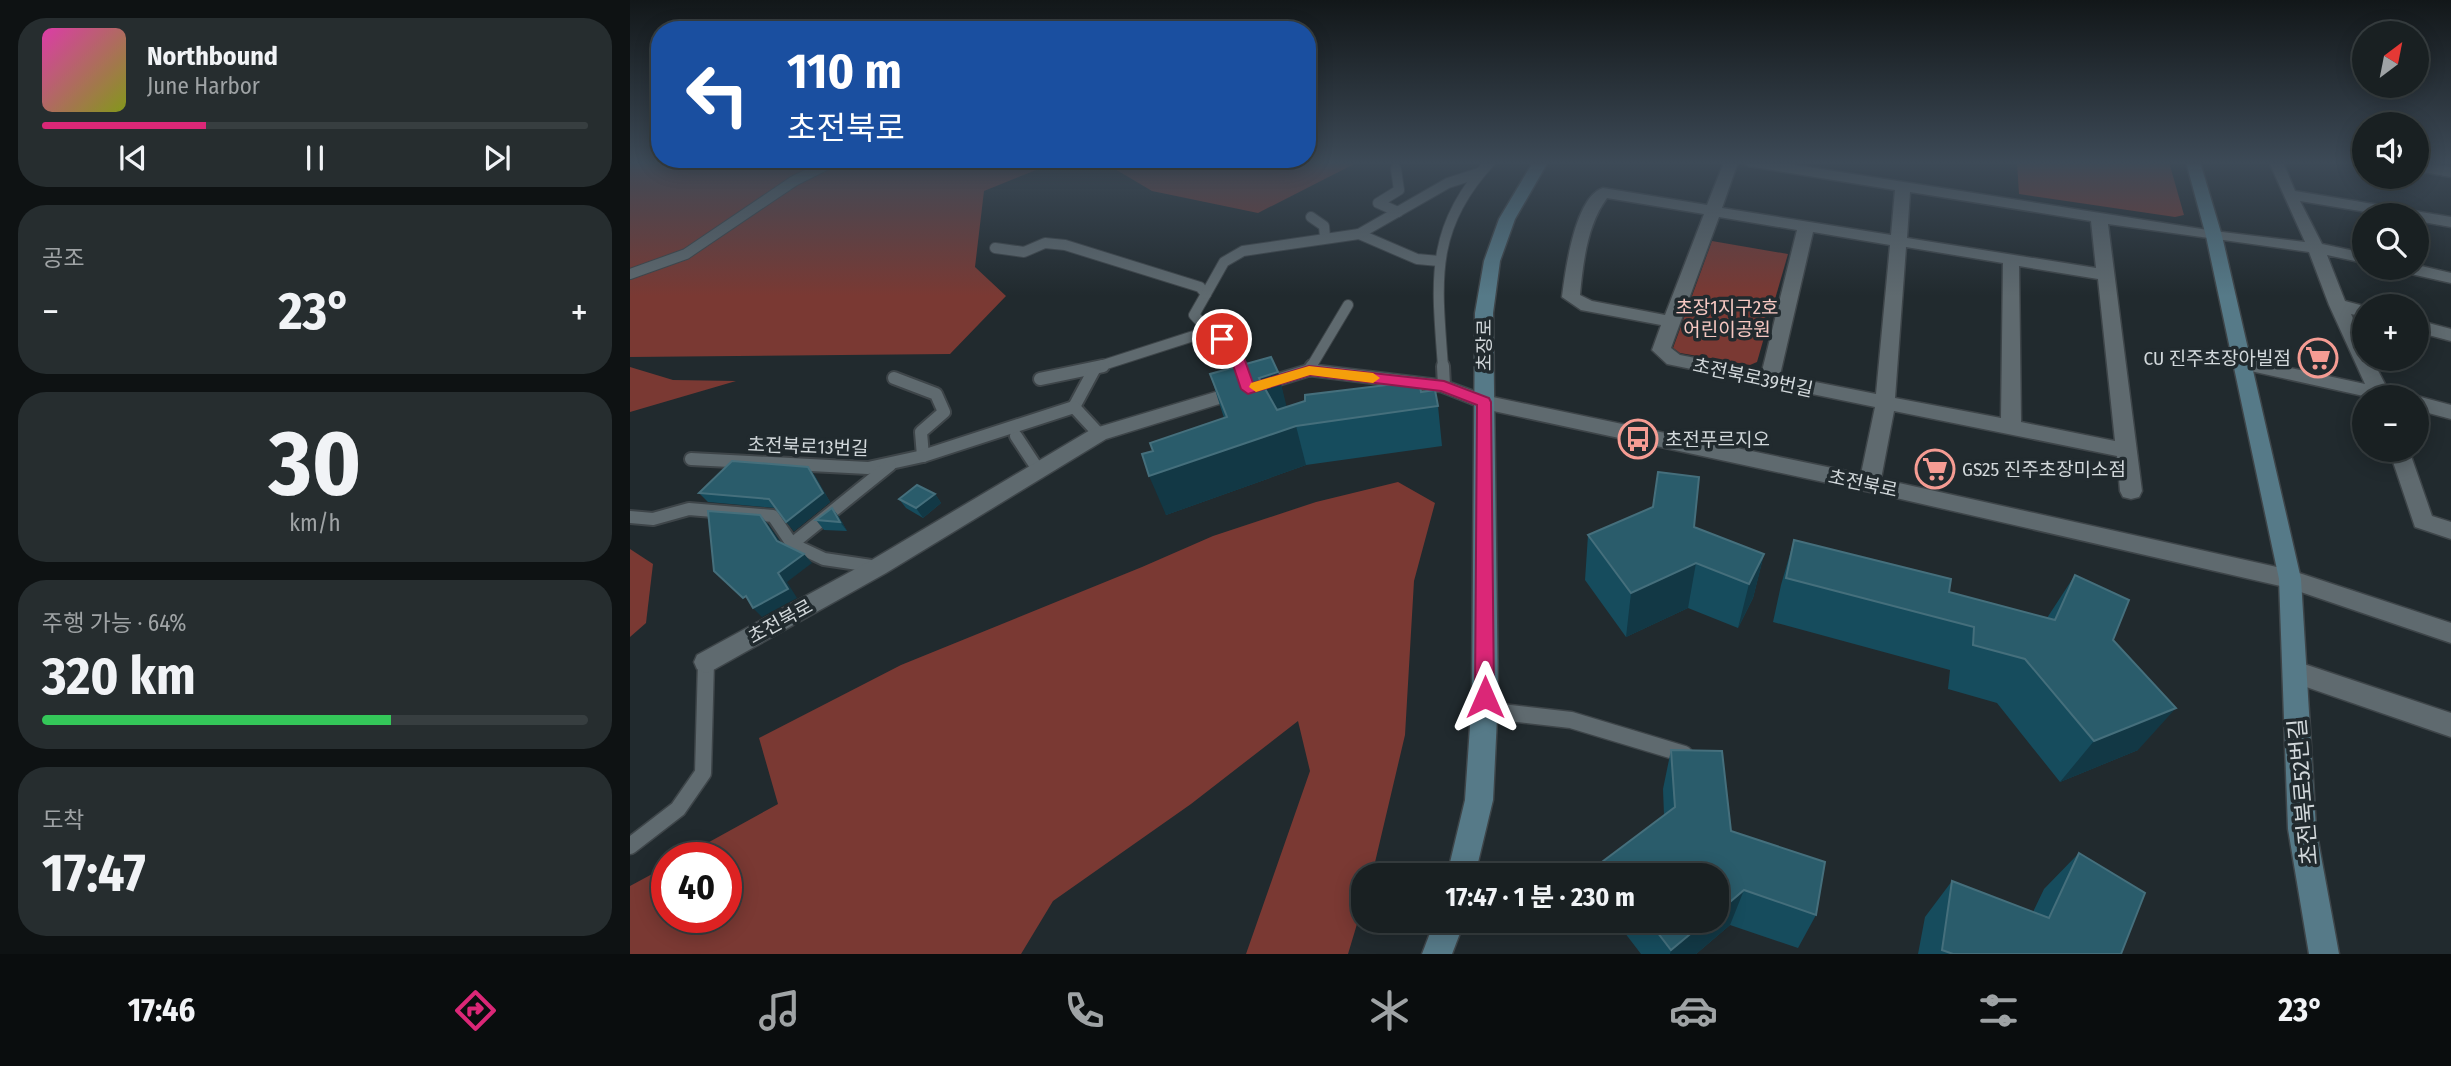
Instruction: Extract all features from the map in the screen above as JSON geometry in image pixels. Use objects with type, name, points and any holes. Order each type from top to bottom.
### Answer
[{"type":"street","name":"초장로","points":[[1464,863],[1479,800],[1484,710],[1484,313],[1492,261],[1507,219],[1514,207]]},
{"type":"street","points":[[1593,207],[1575,261],[1571,297],[1587,306],[1670,321],[1714,207]]},
{"type":"street","points":[[1681,207],[2105,275]]},
{"type":"street","points":[[1870,484],[1885,404],[1901,207]]},
{"type":"street","points":[[2026,207],[2352,256]]},
{"type":"street","name":"초전북로52번길","points":[[2206,207],[2244,364],[2290,579],[2302,829],[2324,954]]},
{"type":"street","points":[[2294,207],[2316,248],[2337,305],[2380,385]]},
{"type":"street","points":[[2333,207],[2352,209]]},
{"type":"street","points":[[2099,218],[2124,450],[2131,491]]},
{"type":"street","points":[[2429,218],[2451,222]]},
{"type":"street","points":[[1769,380],[1806,227]]},
{"type":"street","points":[[2011,261],[2011,427]]},
{"type":"street","points":[[2429,273],[2451,278]]},
{"type":"street","points":[[2337,305],[2352,309]]},
{"type":"street","name":"초전북로39번길","points":[[1670,321],[1661,350],[1674,360],[2124,450]]},
{"type":"street","points":[[2429,329],[2451,335]]},
{"type":"street","points":[[2244,364],[2352,388]]},
{"type":"street","name":"초전북로","points":[[706,662],[878,567],[1099,434],[1309,370],[1444,386],[1484,402],[1870,484],[2290,579],[2451,632]]},
{"type":"street","points":[[2429,406],[2451,412]]},
{"type":"street","points":[[2403,462],[2423,521],[2451,531]]},
{"type":"street","points":[[2295,671],[2451,725]]},
{"type":"street","points":[[1437,954],[1445,933]]},
{"type":"lane","points":[[630,274],[685,255],[758,207]]},
{"type":"lane","points":[[1387,207],[1398,212]]},
{"type":"lane","points":[[1248,389],[1234,347],[1209,331],[1194,315],[1224,262],[1243,251],[1359,234],[1407,207]]},
{"type":"lane","points":[[1444,386],[1440,261],[1448,226],[1459,207]]},
{"type":"lane","points":[[1311,217],[1324,226],[1325,237]]},
{"type":"lane","points":[[1359,234],[1417,259],[1440,261]]},
{"type":"lane","points":[[995,248],[1024,252],[1045,243],[1065,245],[1200,287],[1206,294]]},
{"type":"lane","points":[[1309,370],[1348,305]]},
{"type":"lane","points":[[1040,379],[1095,368],[1209,331]]},
{"type":"lane","points":[[1095,368],[1074,407],[1099,434]]},
{"type":"lane","points":[[894,378],[936,394],[944,412],[921,432],[923,456]]},
{"type":"lane","name":"초전북로13번길","points":[[691,459],[868,468],[923,456],[1074,407]]},
{"type":"lane","points":[[1016,436],[1040,471]]},
{"type":"lane","points":[[792,544],[892,463]]},
{"type":"lane","points":[[630,517],[653,519],[689,509],[773,516],[792,544],[824,559],[878,567]]},
{"type":"lane","name":"초전북로","points":[[630,846],[678,809],[703,772],[706,662]]},
{"type":"lane","points":[[1484,710],[1571,720],[1687,754]]},
{"type":"green space","points":[[630,207],[982,207],[975,267],[1006,296],[950,354],[630,357]]},
{"type":"green space","points":[[1227,207],[1271,207],[1258,213]]},
{"type":"green space","points":[[2104,207],[2182,207],[2184,215],[2175,217]]},
{"type":"green space","name":"초장1지구2호 어린이공원","points":[[1712,241],[1788,254],[1757,362],[1750,365],[1680,353],[1673,348]]},
{"type":"green space","points":[[630,367],[673,380],[736,381],[630,412]]},
{"type":"green space","points":[[1398,482],[1435,503],[1414,581],[1405,735],[1375,863],[1351,863],[1351,933],[1354,933],[1348,954],[1246,954],[1310,771],[1298,721],[1191,804],[1053,901],[1021,954],[630,954],[630,886],[651,875],[651,933],[742,933],[742,842],[709,842],[778,804],[759,738],[901,665],[1213,536],[1316,502]]},
{"type":"green space","points":[[630,549],[653,564],[646,623],[630,637]]},
{"type":"building","points":[[1271,357],[1278,372],[1259,378],[1277,410],[1305,401],[1305,395],[1419,381],[1421,392],[1435,390],[1438,406],[1296,426],[1149,476],[1142,454],[1153,451],[1150,443],[1227,417],[1210,374]]},
{"type":"building","points":[[732,461],[808,467],[823,493],[786,522],[769,499],[699,493]]},
{"type":"building","points":[[1658,472],[1699,477],[1694,527],[1764,554],[1749,584],[1696,563],[1631,593],[1588,535],[1653,507]]},
{"type":"building","points":[[917,485],[935,494],[916,508],[899,499]]},
{"type":"building","points":[[832,508],[840,522],[816,520]]},
{"type":"building","points":[[708,511],[760,515],[777,541],[804,554],[778,573],[788,589],[753,608],[746,596],[743,598],[714,571]]},
{"type":"building","points":[[1794,540],[1951,579],[1949,592],[2055,620],[2075,575],[2129,600],[2113,640],[2176,708],[2094,741],[2025,659],[1973,645],[1974,627],[1786,578]]},
{"type":"building","points":[[1671,750],[1722,751],[1731,831],[1825,862],[1816,915],[1744,890],[1729,903],[1729,863],[1602,862],[1675,807]]},
{"type":"building","points":[[2079,853],[2145,893],[2121,954],[1953,954],[1942,950],[1952,881],[2049,918]]},
{"type":"building","points":[[1658,933],[1691,933],[1671,950]]},
{"type":"slow traffic","points":[[1256,387],[1309,370],[1373,378]]},
{"type":"place","name":"CU 진주초장아빌점","points":[[2318,358]]},
{"type":"place","name":"초전푸르지오","points":[[1638,439]]},
{"type":"place","name":"GS25 진주초장미소점","points":[[1935,469]]},
{"type":"route","points":[[1222,339],[1234,347],[1248,389],[1309,370],[1444,386],[1484,402],[1485,697]]}]
